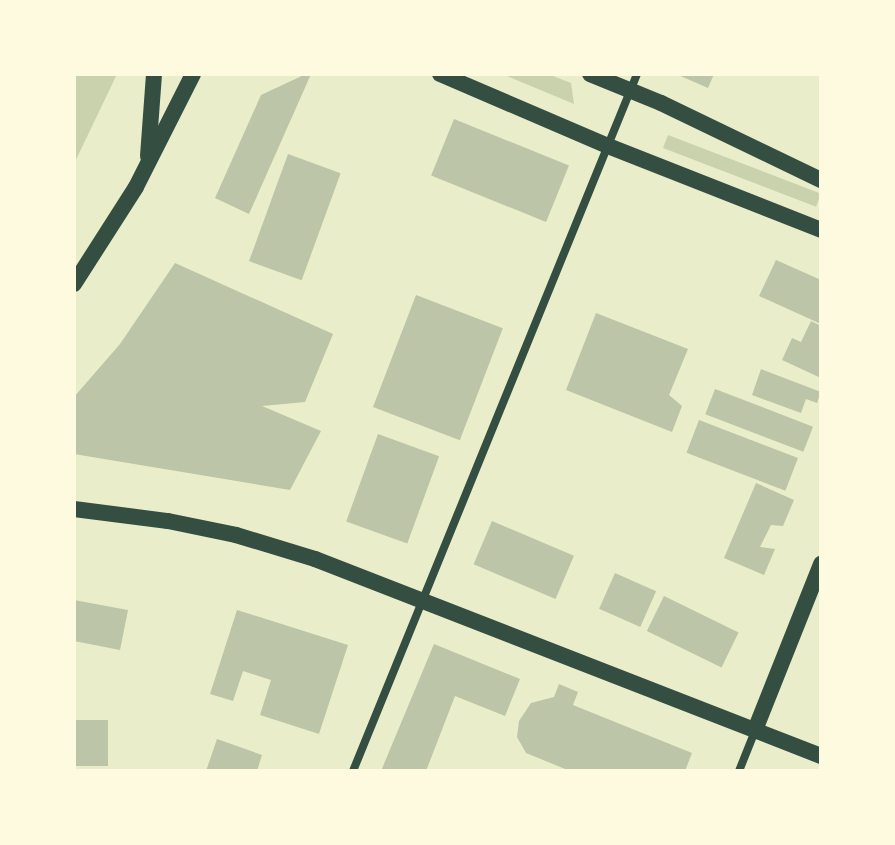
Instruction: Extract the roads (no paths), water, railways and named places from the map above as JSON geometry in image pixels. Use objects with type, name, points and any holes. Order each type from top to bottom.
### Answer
[{"type":"main road","points":[[147,168],[154,74]]},
{"type":"main road","points":[[74,284],[147,168],[193,74]]},
{"type":"main road","points":[[440,74],[608,146],[821,230]]},
{"type":"main road","points":[[590,74],[634,82],[821,180]]},
{"type":"main road","points":[[74,509],[168,521],[236,535],[315,559],[821,756]]},
{"type":"main road","points":[[755,730],[821,564]]},
{"type":"street","points":[[353,771],[634,82]]},
{"type":"street","points":[[739,771],[755,730]]}]
